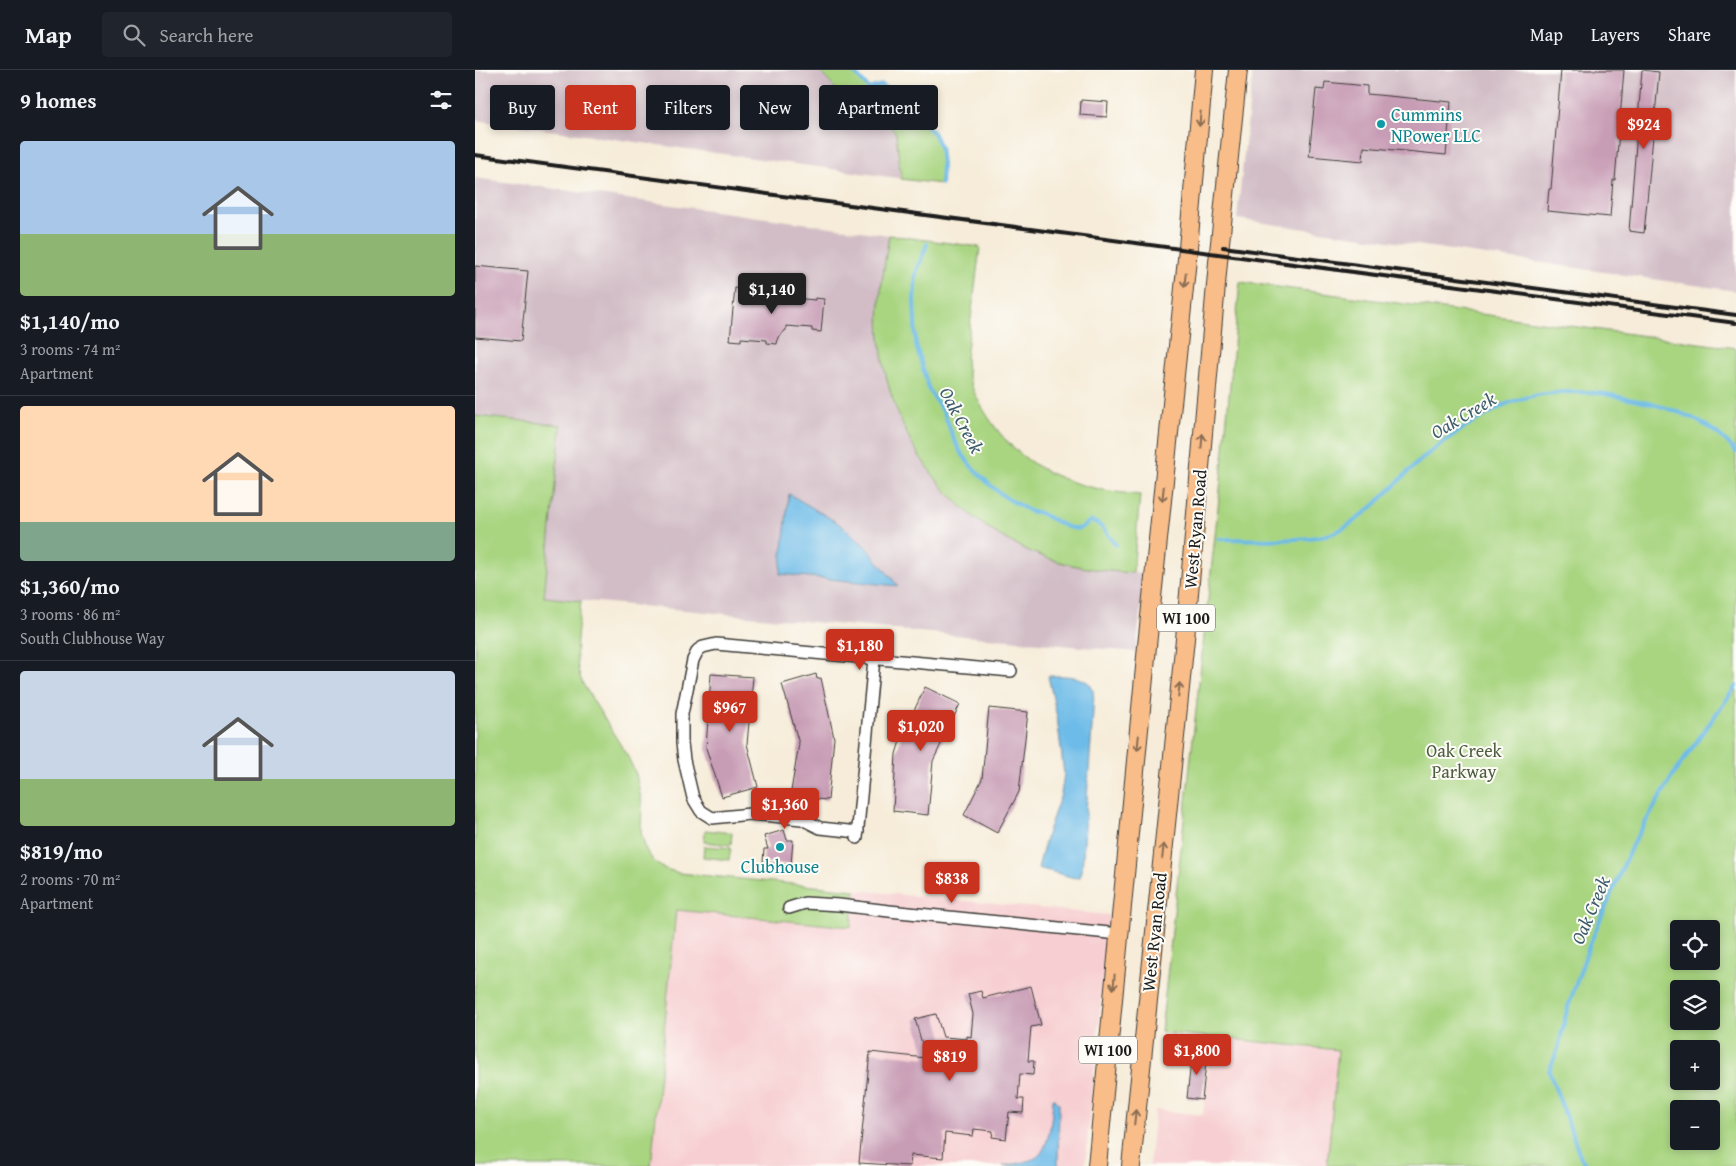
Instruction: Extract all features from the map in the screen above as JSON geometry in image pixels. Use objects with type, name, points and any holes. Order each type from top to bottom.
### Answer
[{"type":"main road","name":"West Ryan Road","points":[[1097,1166],[1204,70]]},
{"type":"main road","name":"West Ryan Road","points":[[1131,1166],[1185,639],[1217,272],[1238,70]]},
{"type":"street","points":[[874,659],[857,836],[820,828],[802,819],[750,814],[712,818],[701,811],[693,798],[684,760],[681,728],[683,699],[693,660],[698,650],[708,645],[737,646],[1011,671]]},
{"type":"street","points":[[789,908],[805,903],[839,905],[1119,934]]},
{"type":"shaded area","points":[[475,70],[852,70],[865,85],[819,85],[819,130],[931,130],[940,147],[942,165],[941,184],[548,130],[555,130],[555,85],[490,85],[490,122],[475,120]]},
{"type":"shaded area","points":[[1253,70],[1736,70],[1736,291],[1237,219]]},
{"type":"shaded area","points":[[475,178],[889,235],[880,311],[882,356],[892,401],[914,448],[934,477],[958,504],[985,526],[1010,542],[1040,555],[1074,566],[1144,574],[1136,652],[544,597],[561,425],[475,416]]},
{"type":"shaded area","points":[[855,890],[1109,915],[1085,1166],[651,1166],[676,910],[851,927]]},
{"type":"shaded area","points":[[1211,1037],[1338,1050],[1327,1166],[1149,1166],[1155,1110],[1203,1115]]},
{"type":"green space","points":[[819,70],[852,70],[865,85],[832,85]]},
{"type":"green space","points":[[894,130],[931,130],[940,147],[942,165],[941,184],[901,179],[896,133]]},
{"type":"green space","points":[[889,235],[980,247],[966,358],[969,380],[975,393],[985,412],[1000,433],[1016,450],[1033,463],[1052,474],[1072,482],[1093,488],[1140,495],[1133,573],[1070,565],[1050,559],[1015,544],[984,525],[956,501],[932,474],[912,443],[896,410],[886,374],[880,337],[879,312]]},
{"type":"green space","name":"Oak Creek Parkway","points":[[1240,282],[1736,348],[1736,1166],[1327,1166],[1338,1050],[1161,1032],[1220,489]]},
{"type":"green space","points":[[475,416],[561,425],[544,597],[581,601],[577,643],[579,674],[636,774],[642,804],[641,832],[646,850],[654,862],[663,868],[679,873],[855,890],[851,927],[676,910],[651,1166],[475,1166]]},
{"type":"green space","points":[[705,830],[732,833],[731,845],[704,842]]},
{"type":"green space","points":[[704,846],[731,848],[729,860],[703,857]]},
{"type":"water","points":[[789,494],[838,523],[865,546],[898,586],[780,574]]},
{"type":"water","points":[[1048,676],[1066,676],[1084,680],[1089,683],[1093,694],[1082,871],[1080,877],[1075,878],[1038,868],[1061,794],[1064,774],[1057,717]]},
{"type":"water","points":[[1053,1098],[1059,1103],[1058,1166],[1003,1166],[1030,1160],[1041,1153],[1048,1139]]},
{"type":"building","points":[[1561,70],[1624,70],[1610,217],[1547,211],[1549,189],[1551,189]]},
{"type":"building","points":[[1642,70],[1659,72],[1644,233],[1629,231]]},
{"type":"building","name":"Cummins NPower LLC","points":[[1325,82],[1367,86],[1367,94],[1451,102],[1446,155],[1364,147],[1363,161],[1309,156],[1316,89],[1324,90]]},
{"type":"building","points":[[1081,100],[1108,102],[1107,117],[1080,115]]},
{"type":"building","points":[[475,266],[528,271],[521,341],[475,337]]},
{"type":"building","points":[[735,288],[782,292],[782,297],[824,299],[821,332],[812,331],[812,328],[786,326],[786,330],[778,337],[777,344],[767,343],[767,340],[741,338],[741,341],[730,340]]},
{"type":"building","points":[[711,674],[753,677],[747,744],[758,787],[722,797],[706,748]]},
{"type":"building","points":[[816,674],[817,679],[821,678],[834,738],[828,800],[790,797],[799,744],[782,684]]},
{"type":"building","points":[[925,687],[960,704],[933,761],[928,815],[893,811],[896,754]]},
{"type":"building","points":[[989,708],[1028,712],[1019,792],[997,833],[964,815],[982,779]]},
{"type":"building","name":"Clubhouse","points":[[784,830],[787,840],[793,840],[791,865],[763,862],[764,849],[768,849],[764,836]]},
{"type":"building","points":[[1031,986],[1041,1025],[1031,1027],[1028,1061],[1034,1061],[1033,1075],[1020,1074],[1018,1099],[1024,1099],[1023,1113],[1009,1112],[1006,1139],[992,1137],[993,1131],[974,1129],[973,1136],[945,1133],[943,1158],[911,1155],[910,1166],[859,1163],[870,1052],[926,1058],[915,1019],[936,1014],[943,1037],[967,1039],[967,1036],[971,1037],[973,1014],[968,994],[981,991],[983,998]]},
{"type":"building","points":[[1192,1052],[1207,1053],[1202,1100],[1187,1098]]},
{"type":"waterway","name":"Oak Creek","points":[[852,70],[869,89],[882,85],[907,102],[934,134],[940,147],[942,165],[941,184]]},
{"type":"waterway","name":"Oak Creek","points":[[927,244],[916,273],[914,301],[916,345],[929,390],[945,415],[960,451],[971,466],[1005,497],[1031,512],[1038,512],[1067,527],[1078,529],[1090,521],[1094,522],[1105,530],[1116,545]]},
{"type":"waterway","name":"Oak Creek","points":[[1219,539],[1295,539],[1311,538],[1336,532],[1366,512],[1420,460],[1450,437],[1504,405],[1537,395],[1562,392],[1606,394],[1676,411],[1715,432],[1736,452]]},
{"type":"waterway","name":"Oak Creek","points":[[1587,1166],[1581,1158],[1549,1071],[1558,1049],[1567,1010],[1589,946],[1632,845],[1675,772],[1736,686]]},
{"type":"railway","points":[[475,155],[1736,323]]},
{"type":"railway","points":[[1223,247],[1736,315]]},
{"type":"place","name":"Cummins NPower LLC","points":[[1381,124]]},
{"type":"place","name":"Clubhouse","points":[[780,847]]}]
